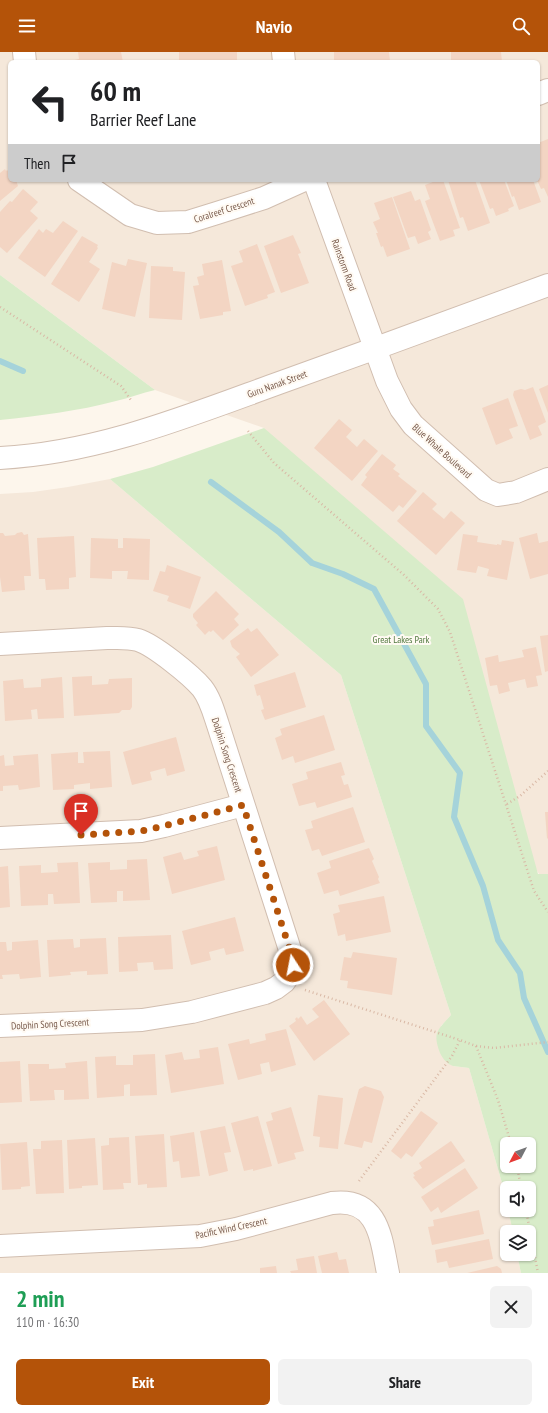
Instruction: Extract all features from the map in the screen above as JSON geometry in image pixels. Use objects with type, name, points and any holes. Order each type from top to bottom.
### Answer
[{"type":"street","name":"Coralreef Crescent","points":[[82,182],[130,215],[157,223],[188,222],[264,198],[300,182]]},
{"type":"street","name":"Rainstorm Road","points":[[315,182],[374,349]]},
{"type":"street","name":"Guru Nanak Street","points":[[0,458],[18,457],[78,448],[135,434],[203,411],[548,285]]},
{"type":"street","name":"Blue Whale Boulevard","points":[[374,349],[392,392],[401,409],[413,425],[486,490],[498,495],[516,492],[548,479]]},
{"type":"street","name":"Dolphin Song Crescent","points":[[0,644],[122,638],[138,640],[156,649],[202,689],[212,707],[218,725],[291,953],[293,965],[284,982],[266,993],[168,1017],[142,1020],[0,1026]]},
{"type":"street","points":[[0,838],[141,831],[243,805]]},
{"type":"street","name":"Pacific Wind Crescent","points":[[0,1246],[200,1236],[236,1229],[340,1202],[349,1202],[370,1214],[376,1223],[380,1232],[388,1273]]},
{"type":"path","points":[[0,307],[121,386],[131,400]]},
{"type":"path","points":[[248,431],[274,462],[404,575],[438,609],[450,632],[534,891],[548,912]]},
{"type":"path","points":[[507,804],[520,796],[548,771]]},
{"type":"path","points":[[306,990],[476,1046],[494,1048],[548,1042]]},
{"type":"path","points":[[359,1181],[452,1056],[460,1040]]},
{"type":"path","points":[[476,1046],[498,1100],[509,1137]]},
{"type":"path","points":[[527,1217],[538,1273]]},
{"type":"shaded area","points":[[0,52],[548,52],[548,874],[539,874],[264,428],[155,390],[0,275]]},
{"type":"shaded area","points":[[110,479],[341,675],[451,1015],[441,1026],[453,1066],[469,1068],[501,1181],[500,1181],[500,1217],[510,1217],[511,1225],[500,1225],[500,1261],[518,1261],[521,1273],[0,1273],[0,494],[33,492]]},
{"type":"green space","points":[[0,275],[155,390],[87,408],[0,420]]},
{"type":"green space","name":"Great Lakes Park","points":[[264,428],[463,599],[538,874],[548,874],[548,1273],[521,1273],[518,1261],[536,1261],[536,1225],[511,1225],[510,1217],[536,1217],[536,1181],[501,1181],[469,1068],[451,1065],[445,1061],[440,1053],[437,1040],[438,1032],[451,1015],[341,675],[110,479],[153,467]]},
{"type":"building","points":[[78,52],[121,52],[123,60],[75,60],[79,59]]},
{"type":"building","points":[[179,52],[237,52],[237,60],[179,60]]},
{"type":"building","points":[[334,52],[389,52],[390,60],[334,60]]},
{"type":"building","points":[[451,52],[501,52],[502,60],[451,60]]},
{"type":"building","points":[[548,139],[548,197],[544,188],[541,189],[538,182],[540,182],[540,142]]},
{"type":"building","points":[[5,169],[6,171],[7,170],[8,182],[17,182],[18,186],[0,201],[0,173]]},
{"type":"building","points":[[433,182],[444,182],[460,228],[453,230],[455,236],[440,241],[425,201],[430,199],[425,185]]},
{"type":"building","points":[[449,182],[476,182],[490,223],[468,231],[463,217],[460,218]]},
{"type":"building","points":[[480,182],[505,182],[514,206],[508,209],[509,211],[496,216],[493,208],[490,209]]},
{"type":"building","points":[[507,182],[534,182],[541,202],[519,210],[514,196],[512,197]]},
{"type":"building","points":[[23,189],[38,202],[30,211],[38,218],[7,253],[0,247],[0,212],[10,201],[12,202]]},
{"type":"building","points":[[411,191],[415,201],[420,199],[431,230],[428,232],[431,239],[418,244],[415,236],[408,238],[393,197]]},
{"type":"building","points":[[392,197],[410,249],[387,257],[383,246],[381,247],[376,233],[378,233],[373,222],[380,219],[374,203]]},
{"type":"building","points":[[63,221],[78,231],[45,277],[18,258],[39,229],[43,233],[46,229],[53,233]]},
{"type":"building","points":[[293,235],[301,253],[298,254],[309,283],[281,293],[264,246]]},
{"type":"building","points":[[82,236],[98,245],[98,248],[89,262],[100,269],[79,302],[51,284]]},
{"type":"building","points":[[257,244],[275,292],[267,295],[268,298],[245,306],[231,266],[243,262],[239,251]]},
{"type":"building","points":[[128,259],[147,263],[135,317],[102,309],[112,262],[126,266]]},
{"type":"building","points":[[222,260],[231,311],[223,312],[223,315],[200,319],[193,286],[199,285],[197,277],[204,275],[202,264]]},
{"type":"building","points":[[151,266],[173,267],[173,271],[185,272],[182,320],[149,318]]},
{"type":"building","points":[[548,385],[548,413],[539,389]]},
{"type":"building","points":[[533,387],[546,422],[538,426],[542,435],[530,440],[513,395],[514,391],[521,389],[525,390]]},
{"type":"building","points":[[508,398],[518,426],[509,429],[513,438],[496,445],[482,408]]},
{"type":"building","points":[[339,419],[352,430],[346,437],[357,447],[364,439],[378,451],[352,481],[314,448]]},
{"type":"building","points":[[382,454],[396,465],[393,469],[400,474],[398,476],[417,491],[403,508],[399,505],[393,512],[361,485],[367,477],[365,475]]},
{"type":"building","points":[[423,492],[437,504],[432,509],[444,519],[451,511],[465,523],[436,555],[397,521]]},
{"type":"building","points":[[22,532],[24,535],[28,534],[31,576],[24,576],[25,590],[2,592],[0,577],[0,533],[3,533],[5,536],[15,535]]},
{"type":"building","points":[[537,533],[539,543],[548,541],[548,574],[530,579],[519,538]]},
{"type":"building","points":[[463,534],[478,536],[477,542],[501,545],[502,540],[514,542],[507,580],[487,576],[489,569],[478,566],[476,573],[457,570]]},
{"type":"building","points":[[74,536],[76,577],[69,578],[69,589],[46,590],[45,579],[39,579],[37,538]]},
{"type":"building","points":[[91,538],[118,539],[118,548],[123,548],[123,538],[150,539],[149,580],[127,579],[128,571],[112,571],[112,579],[90,578]]},
{"type":"building","points":[[167,565],[201,577],[190,609],[167,601],[169,596],[153,591],[160,571],[165,572]]},
{"type":"building","points":[[216,591],[239,614],[234,619],[239,625],[223,640],[213,630],[211,632],[209,631],[205,635],[196,625],[198,623],[193,617],[193,614]]},
{"type":"building","points":[[248,628],[251,632],[257,628],[279,655],[251,677],[236,657],[240,654],[232,647],[230,641]]},
{"type":"building","points":[[548,635],[548,671],[545,672],[540,636]]},
{"type":"building","points":[[536,647],[542,675],[536,676],[538,686],[527,688],[525,679],[508,683],[510,691],[499,694],[497,685],[490,686],[485,658],[498,655],[499,662],[524,657],[522,650]]},
{"type":"building","points":[[295,672],[306,707],[265,720],[261,710],[264,709],[260,695],[257,696],[254,685]]},
{"type":"building","points":[[92,676],[92,685],[108,684],[109,679],[132,678],[132,707],[130,710],[122,710],[119,713],[74,716],[72,677]]},
{"type":"building","points":[[62,677],[64,718],[38,719],[37,709],[31,710],[32,719],[5,721],[3,681],[23,679],[24,688],[41,687],[41,679]]},
{"type":"building","points":[[324,715],[335,750],[295,763],[293,756],[282,760],[275,738],[282,735],[280,729]]},
{"type":"building","points":[[176,737],[185,771],[167,776],[165,768],[150,772],[152,780],[132,785],[123,752]]},
{"type":"building","points":[[110,751],[112,787],[90,789],[90,783],[74,785],[74,789],[53,790],[51,754],[78,752],[78,763],[84,763],[83,752]]},
{"type":"building","points":[[38,754],[40,787],[19,790],[18,785],[3,786],[3,791],[0,791],[0,756],[4,755],[5,766],[14,765],[13,756]]},
{"type":"building","points":[[341,762],[345,775],[341,776],[344,785],[348,784],[352,797],[317,808],[315,802],[299,806],[292,784],[308,779],[306,772]]},
{"type":"building","points":[[353,807],[365,842],[322,856],[319,849],[312,851],[305,830],[313,828],[311,821]]},
{"type":"building","points":[[545,812],[548,812],[547,839]]},
{"type":"building","points":[[217,846],[225,880],[172,894],[163,857],[181,852],[184,860],[199,856],[197,851]]},
{"type":"building","points":[[369,848],[374,859],[372,861],[380,883],[340,896],[338,890],[324,894],[317,873],[331,868],[329,861]]},
{"type":"building","points":[[147,859],[150,900],[123,901],[123,891],[117,891],[117,902],[91,903],[88,863],[110,862],[110,870],[127,869],[127,860]]},
{"type":"building","points":[[78,862],[80,903],[54,904],[53,894],[48,894],[48,905],[21,906],[19,866],[41,865],[41,873],[58,872],[57,863]]},
{"type":"building","points":[[8,866],[10,907],[0,908],[0,867]]},
{"type":"building","points":[[384,896],[391,932],[346,941],[345,934],[338,936],[333,914],[340,912],[338,905]]},
{"type":"building","points":[[235,917],[244,951],[226,955],[224,948],[209,952],[211,960],[191,965],[182,931]]},
{"type":"building","points":[[171,935],[173,969],[154,970],[153,962],[137,963],[138,971],[119,972],[118,937]]},
{"type":"building","points":[[106,938],[108,974],[87,975],[87,971],[70,972],[71,975],[49,977],[47,940],[73,939],[74,948],[80,947],[80,939]]},
{"type":"building","points":[[38,940],[41,977],[20,979],[19,974],[2,975],[3,979],[0,979],[0,942],[6,942],[7,951],[12,950],[12,942]]},
{"type":"building","points":[[353,952],[397,958],[392,995],[347,988],[348,981],[340,980],[344,957],[351,958]]},
{"type":"building","points":[[324,1000],[350,1034],[314,1061],[289,1026],[296,1021],[295,1019],[297,1017],[298,1019],[301,1016],[307,1025],[319,1017],[312,1009]]},
{"type":"building","points":[[286,1029],[296,1065],[271,1072],[269,1062],[260,1064],[262,1074],[238,1080],[228,1044],[249,1039],[250,1044],[266,1040],[265,1034]]},
{"type":"building","points":[[218,1047],[224,1084],[171,1093],[165,1055],[182,1052],[184,1060],[200,1058],[199,1050]]},
{"type":"building","points":[[155,1054],[157,1095],[130,1096],[130,1084],[124,1085],[124,1096],[97,1098],[95,1057],[116,1056],[116,1065],[133,1065],[133,1055]]},
{"type":"building","points":[[20,1061],[22,1102],[0,1103],[0,1062]]},
{"type":"building","points":[[87,1061],[89,1099],[64,1100],[64,1090],[54,1090],[55,1100],[30,1101],[28,1064],[49,1064],[49,1069],[66,1068],[65,1063]]},
{"type":"building","points":[[365,1086],[381,1091],[384,1097],[372,1143],[364,1141],[362,1148],[344,1144],[359,1089]]},
{"type":"building","points":[[318,1095],[343,1098],[338,1149],[319,1147],[320,1137],[313,1136]]},
{"type":"building","points":[[291,1107],[304,1151],[294,1153],[296,1159],[278,1164],[266,1122],[273,1120],[271,1113]]},
{"type":"building","points":[[421,1111],[438,1123],[412,1157],[406,1153],[401,1159],[391,1151]]},
{"type":"building","points":[[258,1116],[272,1166],[253,1171],[253,1169],[244,1171],[231,1123]]},
{"type":"building","points":[[225,1126],[231,1152],[224,1153],[228,1171],[209,1176],[200,1131]]},
{"type":"building","points":[[194,1132],[200,1176],[181,1178],[179,1161],[173,1162],[170,1136]]},
{"type":"building","points":[[164,1134],[167,1187],[147,1188],[147,1184],[138,1185],[135,1136]]},
{"type":"building","points":[[129,1137],[131,1183],[123,1183],[124,1189],[103,1190],[101,1146],[109,1145],[109,1138]]},
{"type":"building","points":[[95,1138],[98,1185],[69,1189],[67,1140]]},
{"type":"building","points":[[62,1140],[64,1193],[36,1194],[33,1149],[41,1149],[41,1141]]},
{"type":"building","points":[[451,1141],[465,1161],[423,1189],[413,1177],[415,1176],[413,1173],[422,1168],[419,1163]]},
{"type":"building","points":[[27,1142],[30,1186],[21,1187],[21,1189],[2,1190],[0,1144]]},
{"type":"building","points":[[465,1168],[478,1188],[441,1213],[438,1207],[431,1212],[421,1197]]},
{"type":"building","points":[[479,1210],[484,1234],[432,1245],[428,1227],[434,1226],[433,1220]]},
{"type":"building","points":[[489,1239],[493,1259],[449,1268],[447,1261],[437,1263],[435,1250]]},
{"type":"building","points":[[337,1252],[339,1260],[346,1259],[349,1273],[322,1273],[318,1256]]},
{"type":"building","points":[[314,1256],[317,1273],[291,1273],[290,1271],[298,1270],[296,1259]]},
{"type":"building","points":[[276,1266],[277,1273],[260,1273],[260,1268]]},
{"type":"building","points":[[497,1266],[501,1269],[502,1273],[467,1273]]},
{"type":"waterway","points":[[0,361],[23,371]]},
{"type":"waterway","points":[[211,482],[279,532],[312,563],[343,574],[374,589],[426,684],[426,726],[460,773],[454,817],[483,886],[498,940],[520,973],[524,998],[548,1052]]},
{"type":"route","points":[[81,835],[141,831],[243,805],[291,953],[293,965]]}]
